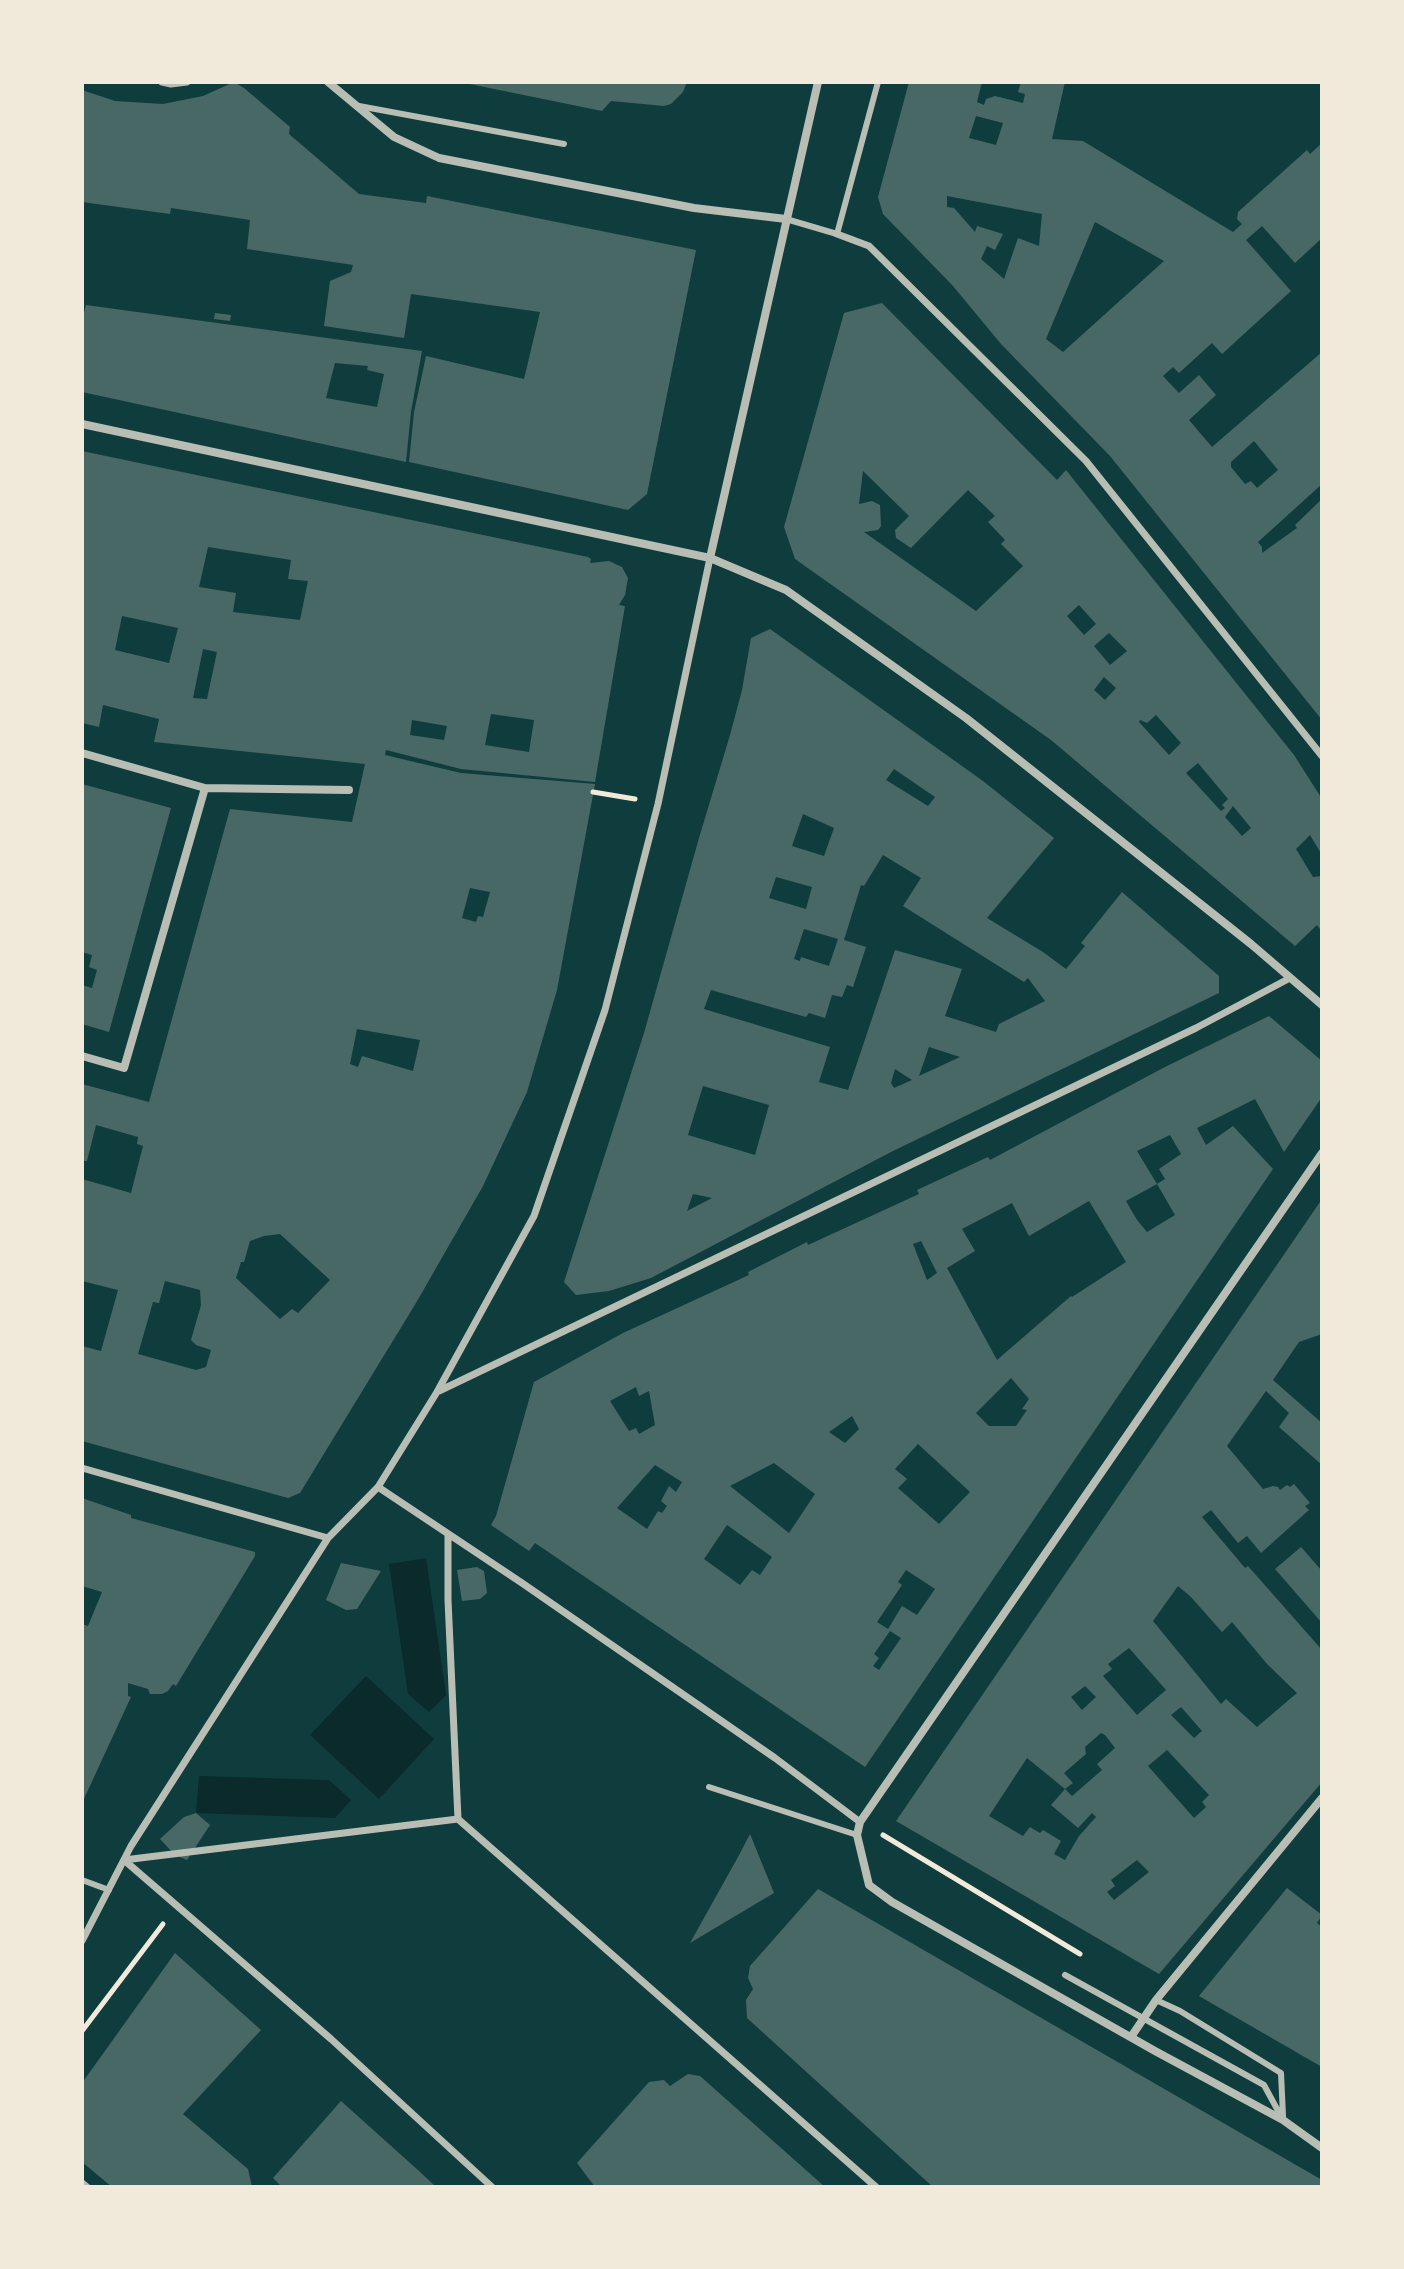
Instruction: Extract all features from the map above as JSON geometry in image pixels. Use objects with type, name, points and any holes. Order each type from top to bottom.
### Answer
[{"type":"street","points":[[162,82],[187,82]]},
{"type":"street","points":[[328,82],[394,137],[439,158],[694,208],[786,219]]},
{"type":"street","points":[[82,1941],[124,1860],[328,1538],[378,1487],[437,1392],[534,1216],[605,1010],[658,804],[710,558],[818,82]]},
{"type":"street","points":[[837,234],[869,246],[1086,461],[1322,756]]},
{"type":"street","points":[[82,424],[710,558],[786,590],[966,718],[1238,934],[1322,1005]]},
{"type":"street","points":[[82,753],[205,788],[349,790]]},
{"type":"street","points":[[82,1056],[124,1068],[205,788]]},
{"type":"street","points":[[437,1392],[1196,1028],[1290,978]]},
{"type":"street","points":[[1322,1153],[860,1822],[857,1835],[869,1885],[892,1902],[1283,2120],[1322,2148]]},
{"type":"street","points":[[82,1468],[328,1538]]},
{"type":"street","points":[[378,1487],[775,1758],[860,1822]]},
{"type":"street","points":[[448,1534],[458,1819],[876,2187]]},
{"type":"street","points":[[1131,2037],[1156,2000],[1322,1798]]},
{"type":"street","points":[[124,1860],[458,1819]]},
{"type":"street","points":[[124,1860],[331,2039],[492,2187]]},
{"type":"street","points":[[82,2183],[87,2187]]},
{"type":"lane","points":[[786,219],[837,234],[878,82]]},
{"type":"lane","points":[[355,106],[564,144]]},
{"type":"lane","points":[[709,1787],[857,1835]]},
{"type":"lane","points":[[82,1880],[109,1890]]},
{"type":"lane","points":[[1065,1975],[1264,2085],[1283,2120]]},
{"type":"lane","points":[[1156,2000],[1180,2011],[1281,2073],[1283,2120]]},
{"type":"path","points":[[593,792],[658,804]]},
{"type":"path","points":[[860,1822],[1089,1959]]},
{"type":"path","points":[[82,2031],[177,1906]]},
{"type":"water","points":[[426,1558],[446,1695],[429,1712],[408,1694],[389,1564]]},
{"type":"water","points":[[366,1676],[434,1739],[379,1799],[310,1735]]},
{"type":"water","points":[[199,1776],[329,1780],[351,1800],[335,1818],[196,1813]]},
{"type":"building","points":[[234,82],[290,127],[289,134],[359,194],[426,203],[427,196],[696,250],[647,494],[628,510],[409,462],[414,412],[426,356],[524,379],[540,312],[411,294],[404,338],[324,326],[330,281],[351,272],[353,265],[247,249],[250,220],[171,208],[170,214],[82,202],[82,90],[115,101],[163,104],[203,96]]},
{"type":"building","points":[[460,82],[687,82],[683,92],[671,104],[611,101],[602,111]]},
{"type":"building","points":[[909,82],[982,82],[977,102],[984,105],[986,99],[995,96],[1023,103],[1025,94],[1018,92],[1021,82],[1065,82],[1052,139],[1083,141],[1233,232],[1242,224],[1237,219],[1238,212],[1307,150],[1310,154],[1322,143],[1322,238],[1295,263],[1262,226],[1246,240],[1291,291],[1222,354],[1212,343],[1179,373],[1173,367],[1163,376],[1179,393],[1199,375],[1216,395],[1189,420],[1212,447],[1322,352],[1322,484],[1258,542],[1262,553],[1297,528],[1295,525],[1322,499],[1322,720],[1110,456],[1001,344],[953,286],[883,214],[878,197]],"holes":[[[976,116],[1003,123],[996,145],[969,138]],[[947,196],[1042,214],[1039,246],[1018,238],[1004,279],[981,259],[987,246],[995,250],[1003,234],[977,226],[975,232],[954,208],[947,207]],[[1095,222],[1164,261],[1063,352],[1046,339]],[[1254,441],[1278,470],[1257,488],[1251,481],[1245,484],[1231,467],[1231,462]]]},
{"type":"building","points":[[882,303],[1057,480],[1066,470],[1294,755],[1322,799],[1322,855],[1310,835],[1296,849],[1313,877],[1322,876],[1322,932],[1317,925],[1295,946],[1051,740],[795,559],[784,527],[844,313]],"holes":[[[863,471],[909,516],[895,530],[896,538],[911,548],[968,490],[995,516],[988,522],[1005,540],[1001,544],[1023,566],[976,611],[864,532],[878,530],[881,526],[880,505],[872,501],[859,504]],[[1079,605],[1096,624],[1084,635],[1067,616]],[[1109,633],[1127,651],[1110,665],[1094,646]],[[1104,677],[1116,688],[1105,700],[1094,690]],[[1156,715],[1181,743],[1169,755],[1140,720],[1147,723]],[[1198,763],[1228,799],[1221,811],[1186,773]],[[1233,806],[1251,828],[1242,836],[1225,817]]]},
{"type":"building","points":[[86,305],[422,351],[406,462],[82,392],[82,320]],"holes":[[[335,363],[368,366],[367,370],[384,374],[377,407],[326,398]]]},
{"type":"building","points":[[215,313],[231,315],[230,321],[214,319]]},
{"type":"building","points":[[82,451],[588,557],[590,563],[609,561],[622,567],[628,578],[625,595],[619,605],[625,606],[595,782],[461,769],[386,750],[385,755],[461,773],[595,784],[557,990],[527,1092],[483,1186],[416,1303],[300,1493],[288,1498],[82,1441],[82,1346],[101,1351],[118,1290],[82,1281],[82,1179],[131,1193],[143,1146],[137,1144],[138,1137],[96,1125],[87,1161],[82,1161],[82,1084],[149,1102],[230,809],[352,822],[365,764],[154,742],[159,719],[103,705],[99,727],[82,723]],"holes":[[[208,547],[291,560],[288,579],[308,581],[300,620],[233,612],[236,593],[199,587]],[[122,616],[178,628],[169,663],[115,650]],[[203,649],[217,652],[207,699],[193,698]],[[491,714],[534,720],[529,752],[485,745]],[[412,720],[447,726],[444,740],[410,735]],[[470,888],[490,892],[483,917],[478,916],[476,922],[462,918]],[[357,1029],[420,1040],[413,1071],[362,1056],[358,1067],[350,1064]],[[280,1234],[330,1280],[298,1313],[292,1309],[280,1319],[236,1278],[241,1262],[244,1262],[250,1241]],[[165,1281],[200,1290],[201,1305],[191,1340],[211,1350],[206,1367],[196,1370],[138,1354],[153,1302],[159,1303]]]},
{"type":"building","points":[[770,629],[983,781],[1054,838],[987,918],[1066,969],[1085,946],[1081,943],[1122,892],[1219,976],[1219,993],[891,1152],[651,1278],[609,1291],[576,1295],[564,1282],[644,1033],[730,735],[751,638]],"holes":[[[894,769],[935,797],[928,806],[886,780]],[[803,814],[834,828],[824,856],[792,846]],[[883,855],[921,878],[903,906],[1024,982],[1028,978],[1045,1001],[999,1024],[996,1032],[945,1016],[962,969],[895,950],[848,1090],[819,1082],[830,1047],[704,1009],[711,990],[806,1017],[809,1013],[825,1018],[832,995],[842,997],[847,985],[853,987],[866,947],[844,940],[861,885],[864,886]],[[776,877],[812,887],[806,909],[769,898]],[[804,929],[838,939],[829,966],[801,957],[800,961],[794,959]],[[929,1047],[960,1057],[919,1076]],[[895,1069],[912,1080],[894,1088],[891,1083]],[[703,1086],[769,1105],[755,1155],[688,1135]],[[693,1194],[712,1198],[687,1211]]]},
{"type":"building","points":[[82,784],[171,808],[109,1032],[82,1024],[82,985],[92,988],[97,970],[89,967],[92,955],[82,952]]},
{"type":"building","points":[[1269,1016],[1322,1061],[1322,1097],[1284,1152],[1255,1099],[1197,1128],[1206,1145],[1233,1126],[1273,1169],[865,1767],[535,1543],[529,1551],[491,1525],[534,1382],[623,1333],[749,1275],[748,1272],[807,1242],[808,1245],[919,1194],[917,1190],[988,1157],[990,1160]],"holes":[[[1170,1135],[1181,1154],[1159,1169],[1165,1179],[1157,1184],[1137,1151]],[[1157,1184],[1175,1215],[1147,1232],[1126,1201]],[[1089,1201],[1126,1262],[1071,1296],[997,1360],[947,1268],[975,1251],[962,1229],[1012,1203],[1029,1236]],[[921,1241],[937,1273],[927,1280],[913,1244]],[[1011,1378],[1029,1399],[1022,1409],[1027,1410],[1016,1426],[989,1426],[976,1413]],[[636,1387],[639,1396],[649,1391],[655,1425],[639,1434],[636,1428],[629,1431],[610,1401]],[[852,1416],[859,1429],[845,1443],[829,1432]],[[918,1444],[970,1492],[939,1524],[898,1488],[907,1479],[895,1469]],[[774,1463],[815,1494],[789,1533],[730,1486]],[[655,1465],[682,1482],[676,1492],[669,1486],[661,1501],[667,1506],[662,1513],[658,1511],[647,1529],[617,1508]],[[727,1525],[772,1557],[760,1575],[752,1570],[740,1585],[704,1559]],[[906,1570],[935,1589],[917,1615],[902,1606],[888,1629],[877,1622],[902,1585],[898,1582]],[[890,1631],[901,1638],[879,1670],[873,1666],[879,1658],[874,1654]]]},
{"type":"building","points":[[1322,1199],[1322,1334],[1299,1342],[1273,1380],[1322,1423],[1322,1465],[1279,1427],[1289,1413],[1266,1391],[1227,1446],[1263,1489],[1273,1486],[1280,1490],[1294,1484],[1310,1503],[1305,1506],[1309,1510],[1261,1553],[1247,1536],[1238,1543],[1211,1510],[1202,1517],[1322,1650],[1322,1782],[1159,1974],[896,1821]],"holes":[[[1178,1586],[1222,1632],[1232,1622],[1267,1664],[1297,1693],[1257,1727],[1226,1699],[1221,1704],[1153,1621]],[[1129,1648],[1166,1690],[1137,1715],[1103,1676],[1112,1669],[1108,1664]],[[1085,1686],[1096,1697],[1082,1710],[1071,1697]],[[1181,1707],[1202,1731],[1194,1738],[1171,1715]],[[1101,1733],[1105,1735],[1115,1748],[1097,1764],[1102,1770],[1072,1796],[1065,1789],[1073,1783],[1064,1773],[1086,1754],[1085,1747]],[[1167,1750],[1209,1795],[1202,1802],[1206,1807],[1194,1818],[1148,1766]],[[1027,1758],[1065,1789],[1051,1805],[1078,1828],[1092,1813],[1096,1817],[1079,1836],[1065,1860],[1054,1854],[1061,1841],[1043,1830],[1040,1833],[1030,1827],[1023,1836],[989,1816]],[[1137,1860],[1149,1872],[1114,1900],[1107,1892],[1115,1886],[1111,1880]]]},
{"type":"building","points":[[82,1498],[131,1515],[131,1518],[255,1552],[255,1556],[176,1686],[173,1684],[162,1694],[150,1694],[148,1689],[128,1683],[128,1696],[131,1697],[82,1803],[82,1624],[88,1626],[102,1592],[82,1586]]},
{"type":"building","points":[[1301,1547],[1322,1571],[1322,1623],[1275,1569]]},
{"type":"building","points":[[341,1563],[381,1571],[357,1609],[346,1610],[326,1600]]},
{"type":"building","points":[[477,1567],[484,1571],[487,1593],[480,1599],[462,1601],[457,1570]]},
{"type":"building","points":[[196,1813],[210,1825],[187,1860],[175,1855],[160,1839],[184,1817]]},
{"type":"building","points":[[750,1834],[774,1893],[690,1943],[738,1857]]},
{"type":"building","points":[[1287,1888],[1322,1915],[1317,1923],[1322,1927],[1322,2067],[1199,1996]]},
{"type":"building","points":[[818,1889],[1322,2180],[1322,2187],[933,2187],[747,2018],[746,2000],[753,1989],[748,1978],[750,1966]]},
{"type":"building","points":[[175,1953],[261,2030],[183,2114],[248,2169],[252,2187],[112,2187],[82,2162],[82,2083]]},
{"type":"building","points":[[688,2074],[700,2076],[825,2187],[595,2187],[577,2163],[649,2082],[664,2080],[670,2086]]},
{"type":"building","points":[[341,2101],[436,2187],[282,2187],[273,2178]]}]
